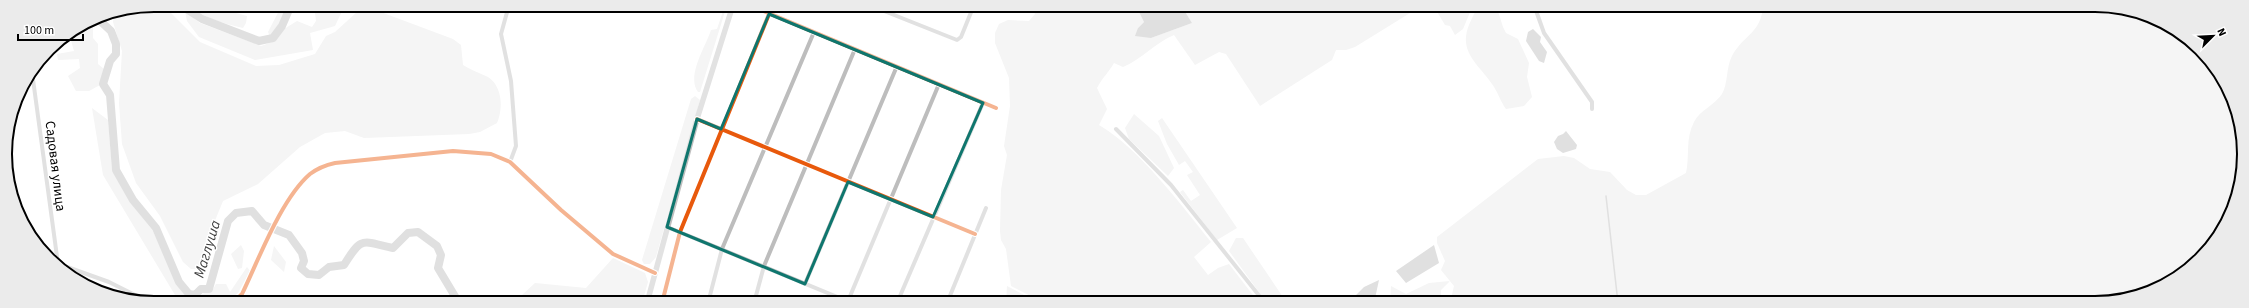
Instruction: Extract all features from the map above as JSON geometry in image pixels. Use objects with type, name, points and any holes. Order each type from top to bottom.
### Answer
[{"type":"main road","points":[[649,296],[696,119],[731,12]]},
{"type":"street","points":[[507,12],[501,34],[511,81],[516,146],[510,162]]},
{"type":"street","points":[[765,12],[996,108]]},
{"type":"street","points":[[887,12],[957,40],[961,37],[971,12]]},
{"type":"street","points":[[1536,12],[1544,33],[1592,102],[1592,109]]},
{"type":"street","points":[[664,296],[680,232],[769,14]]},
{"type":"street","points":[[710,296],[722,249],[814,32]]},
{"type":"street","points":[[756,296],[764,266],[854,49]]},
{"type":"street","points":[[805,284],[897,66]]},
{"type":"street","name":"Садовая улица","points":[[33,80],[56,257]]},
{"type":"street","points":[[852,296],[939,84]]},
{"type":"street","points":[[900,296],[983,103]]},
{"type":"street","points":[[696,119],[975,234]]},
{"type":"street","points":[[1116,129],[1172,185],[1259,296]]},
{"type":"street","points":[[240,296],[279,218],[294,193],[310,174],[320,167],[335,163],[453,151],[491,154],[510,162],[561,210],[613,254],[655,273]]},
{"type":"street","points":[[950,296],[986,208]]},
{"type":"street","points":[[667,227],[835,296]]},
{"type":"street","points":[[68,267],[109,282],[135,295]]},
{"type":"highlighted area","points":[[769,14],[983,103],[933,217],[848,182],[805,284],[667,227],[697,119],[721,129]]},
{"type":"shaded area","points":[[170,12],[200,42],[256,66],[279,65],[315,54],[326,36],[335,32],[357,12],[381,12],[453,39],[461,45],[463,65],[488,77],[497,86],[501,105],[499,117],[497,123],[480,132],[469,134],[364,138],[345,131],[325,133],[300,147],[258,184],[223,201],[205,245],[208,262],[200,269],[191,269],[183,262],[160,216],[136,183],[122,144],[119,103],[122,51],[113,22],[113,18],[135,13]]},
{"type":"shaded area","points":[[185,12],[200,23],[261,46],[275,41],[284,29],[297,21],[312,27],[316,21],[315,12],[342,12],[335,26],[310,33],[313,50],[255,60],[199,37],[187,21]]},
{"type":"shaded area","points":[[197,12],[232,12],[247,16],[246,23],[243,28],[227,24]]},
{"type":"shaded area","points":[[278,12],[284,12],[279,26],[270,36],[268,32]]},
{"type":"shaded area","points":[[723,12],[725,12],[700,92],[698,92],[694,78],[698,61],[711,30],[717,29]]},
{"type":"shaded area","points":[[1034,12],[1139,12],[1144,22],[1138,28],[1151,38],[1192,23],[1185,12],[1412,12],[1355,47],[1346,50],[1336,50],[1332,60],[1260,106],[1226,54],[1219,52],[1195,65],[1174,35],[1167,38],[1130,64],[1123,67],[1114,63],[1097,88],[1107,109],[1099,125],[1114,135],[1144,163],[1173,195],[1211,242],[1194,257],[1208,275],[1218,268],[1229,264],[1254,296],[1030,296],[1011,286],[1006,249],[1001,240],[1000,231],[1001,190],[1007,155],[1004,146],[1010,106],[1009,78],[995,43],[995,33],[999,24],[1008,20],[1029,21],[1035,14]]},
{"type":"shaded area","points":[[1139,12],[1185,12],[1192,23],[1151,38],[1135,36],[1138,28],[1144,22]]},
{"type":"shaded area","points":[[1437,12],[1470,12],[1463,29],[1455,35],[1450,26],[1445,25]]},
{"type":"shaded area","points":[[1475,12],[1498,12],[1506,33],[1518,39],[1529,63],[1527,77],[1532,97],[1524,106],[1506,109],[1494,87],[1471,57],[1466,44],[1469,25]]},
{"type":"shaded area","points":[[1762,12],[2104,12],[2132,17],[2149,23],[2174,36],[2189,47],[2193,52],[2193,56],[2197,56],[2202,60],[2218,83],[2226,100],[2236,135],[2237,163],[2232,191],[2226,208],[2213,233],[2202,248],[2189,261],[2158,281],[2132,291],[2114,295],[1452,296],[1454,286],[1441,270],[1445,261],[1437,243],[1437,237],[1538,159],[1564,156],[1574,158],[1590,169],[1610,172],[1627,190],[1636,195],[1646,195],[1686,173],[1691,128],[1700,114],[1722,94],[1732,56],[1741,43],[1756,28]]},
{"type":"shaded area","points":[[93,26],[93,38],[98,44],[98,64],[104,69],[100,85],[89,91],[76,91],[68,76],[80,68],[79,59],[58,60],[57,54],[74,51],[71,39]]},
{"type":"shaded area","points":[[1533,29],[1541,37],[1540,42],[1547,52],[1544,63],[1539,61],[1526,41],[1528,32]]},
{"type":"shaded area","points":[[695,96],[700,100],[656,257],[650,264],[644,264],[642,260],[691,99]]},
{"type":"shaded area","points":[[92,108],[108,120],[112,170],[131,203],[153,231],[177,284],[186,296],[176,296],[103,175]]},
{"type":"shaded area","points":[[1134,114],[1159,136],[1174,168],[1168,176],[1129,139],[1125,128]]},
{"type":"shaded area","points":[[1162,118],[1237,228],[1217,240],[1180,192],[1183,190],[1191,201],[1200,195],[1187,175],[1193,172],[1185,161],[1179,165],[1167,144],[1158,121]]},
{"type":"shaded area","points":[[1566,131],[1577,145],[1576,149],[1563,153],[1557,149],[1554,142],[1558,136]]},
{"type":"shaded area","points":[[1236,238],[1243,238],[1282,296],[1262,296],[1229,251]]},
{"type":"shaded area","points":[[241,245],[244,251],[242,268],[238,269],[231,254]]},
{"type":"shaded area","points":[[1434,245],[1439,263],[1406,283],[1396,271]]},
{"type":"shaded area","points":[[274,246],[286,262],[284,272],[271,260]]},
{"type":"shaded area","points":[[613,258],[645,273],[648,282],[644,296],[522,295],[535,283],[586,288]]},
{"type":"shaded area","points":[[247,267],[250,271],[238,293],[234,296],[197,296],[212,291],[216,284],[226,284],[230,292]]},
{"type":"shaded area","points":[[1379,280],[1376,296],[1355,296],[1364,287]]},
{"type":"shaded area","points":[[1450,281],[1441,290],[1441,296],[1390,296],[1391,286],[1406,294],[1429,283]]},
{"type":"shaded area","points":[[1007,286],[1026,296],[1006,296]]},
{"type":"waterway","name":"Маглуша","points":[[191,12],[202,19],[259,41],[273,38],[282,26],[288,12]]},
{"type":"waterway","name":"Маглуша","points":[[102,22],[111,31],[116,44],[116,54],[110,61],[103,84],[110,95],[116,170],[133,200],[156,228],[179,282],[189,294],[195,295],[201,289],[209,289],[228,221],[236,213],[252,211],[264,225],[289,235],[302,253],[304,261],[301,268],[308,274],[319,275],[329,267],[344,265],[355,249],[363,243],[393,248],[408,233],[418,232],[437,246],[441,255],[438,268],[455,296]]},
{"type":"waterway","points":[[1606,196],[1617,296]]},
{"type":"cycle path","points":[[766,12],[996,108]]},
{"type":"cycle path","points":[[664,296],[680,232],[769,14]]},
{"type":"cycle path","points":[[697,119],[975,234]]},
{"type":"cycle path","points":[[240,296],[280,214],[299,185],[310,174],[322,167],[335,163],[453,151],[491,154],[510,162],[561,210],[613,254],[655,273]]}]
